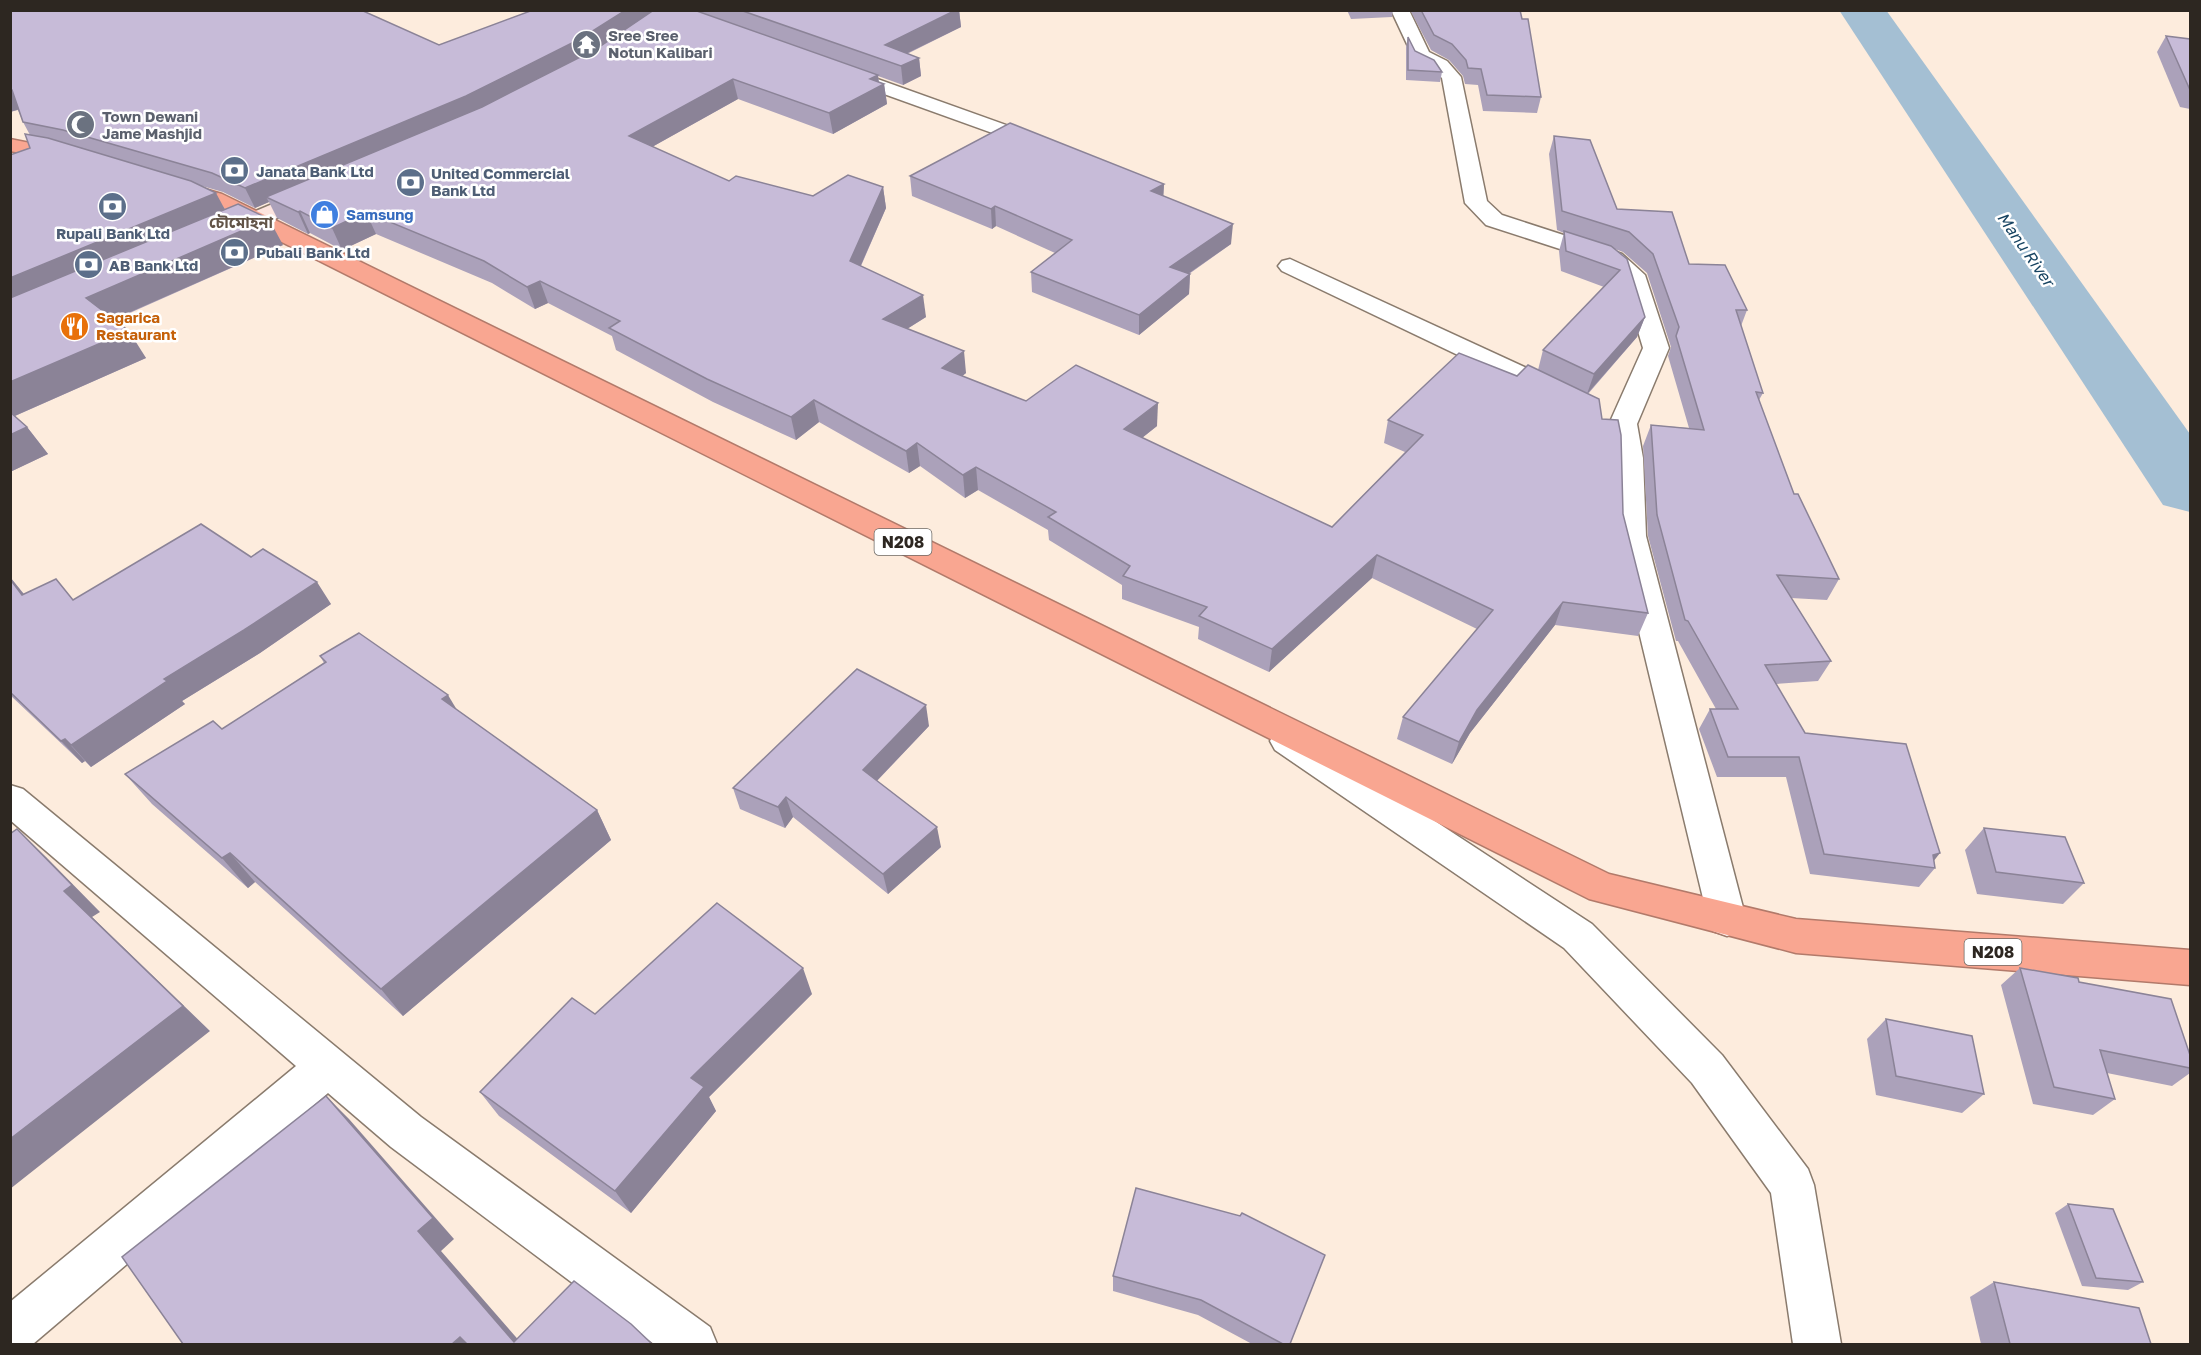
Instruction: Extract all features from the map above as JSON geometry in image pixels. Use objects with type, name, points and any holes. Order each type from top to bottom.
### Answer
[{"type":"highway","points":[[10,145],[67,155],[101,165]]},
{"type":"highway","name":"N208","points":[[157,182],[214,199],[1602,888],[1796,936],[2190,968]]},
{"type":"main road","points":[[201,243],[329,187]]},
{"type":"street","points":[[1400,10],[1421,55],[1440,65],[1451,77],[1476,203],[1494,220],[1614,259],[1633,275],[1656,348],[1601,414]]},
{"type":"street","points":[[818,64],[1063,152]]},
{"type":"street","points":[[1290,266],[1601,414],[1629,458],[1631,536],[1727,919]]},
{"type":"street","points":[[1241,710],[1578,936],[1707,1068],[1792,1185],[1817,1344]]},
{"type":"street","points":[[10,798],[406,1132],[693,1344]]},
{"type":"street","points":[[10,1333],[327,1066]]},
{"type":"building","points":[[10,10],[361,10],[439,45],[533,10],[626,10],[580,39],[466,96],[245,188],[212,173],[63,130],[23,122],[12,90],[10,90]]},
{"type":"building","points":[[654,10],[694,10],[878,75],[870,79],[884,84],[829,113],[733,79],[629,136],[729,181],[736,176],[813,196],[848,175],[883,187],[850,261],[923,295],[883,319],[964,351],[942,368],[1026,401],[1076,365],[1158,403],[1124,429],[1332,527],[1423,435],[1388,420],[1459,353],[1517,376],[1528,365],[1599,399],[1602,419],[1618,420],[1621,435],[1623,514],[1648,613],[1563,602],[1477,710],[1459,742],[1403,717],[1493,610],[1377,555],[1272,649],[1199,616],[1207,607],[1123,576],[1130,566],[1048,517],[1056,512],[976,467],[963,475],[917,443],[906,451],[814,400],[791,417],[707,379],[609,328],[620,321],[540,281],[527,287],[484,261],[366,212],[332,228],[266,197],[482,107],[596,49]]},
{"type":"building","points":[[740,10],[956,10],[885,45],[919,58],[901,66]]},
{"type":"building","points":[[1421,10],[1520,10],[1522,19],[1528,19],[1541,97],[1487,95],[1481,69],[1468,68],[1466,60],[1452,44],[1434,35]]},
{"type":"building","points":[[2166,36],[2190,39],[2190,90]]},
{"type":"building","points":[[1408,37],[1415,51],[1434,60],[1442,72],[1408,70]]},
{"type":"building","points":[[1010,123],[1164,184],[1151,191],[1233,224],[1170,267],[1190,274],[1139,315],[1031,272],[1072,240],[995,206],[991,209],[910,176]]},
{"type":"building","points":[[25,134],[48,138],[191,181],[216,193],[10,278],[10,155],[30,148]]},
{"type":"building","points":[[1554,136],[1590,140],[1617,209],[1672,212],[1689,264],[1725,265],[1747,310],[1736,310],[1763,393],[1756,392],[1794,494],[1798,494],[1839,579],[1777,575],[1831,661],[1765,665],[1805,733],[1906,744],[1940,853],[1933,855],[1935,868],[1824,854],[1799,757],[1728,757],[1710,709],[1738,709],[1688,621],[1685,620],[1657,515],[1651,425],[1704,430],[1676,336],[1679,327],[1653,254],[1629,232],[1562,211]]},
{"type":"building","points":[[238,204],[269,219],[86,298],[129,331],[10,382],[10,298]]},
{"type":"building","points":[[1564,231],[1611,246],[1627,259],[1645,317],[1594,374],[1543,350],[1620,270],[1566,251]]},
{"type":"building","points":[[10,412],[27,427],[10,435]]},
{"type":"building","points":[[201,524],[251,557],[263,549],[317,582],[164,679],[167,681],[71,745],[65,739],[61,741],[10,692],[10,579],[22,595],[56,579],[73,600]]},
{"type":"building","points":[[359,633],[448,695],[442,699],[597,810],[381,989],[230,853],[222,858],[125,774],[213,721],[222,729],[326,662],[320,656]]},
{"type":"building","points":[[857,669],[926,705],[863,770],[937,827],[883,874],[786,797],[778,807],[733,788]]},
{"type":"building","points":[[1984,828],[2065,837],[2084,883],[1996,872]]},
{"type":"building","points":[[17,829],[72,885],[64,891],[183,1006],[10,1139],[10,834]]},
{"type":"building","points":[[717,903],[803,968],[691,1078],[704,1087],[615,1191],[480,1092],[572,998],[595,1014]]},
{"type":"building","points":[[2020,968],[2078,978],[2079,982],[2171,999],[2190,1055],[2190,1068],[2100,1050],[2115,1099],[2054,1087]]},
{"type":"building","points":[[1886,1019],[1972,1036],[1984,1094],[1896,1076]]},
{"type":"building","points":[[326,1096],[433,1218],[418,1231],[514,1342],[574,1281],[631,1324],[652,1344],[467,1344],[460,1337],[452,1344],[183,1344],[122,1257]]},
{"type":"building","points":[[1136,1188],[1240,1216],[1242,1213],[1325,1255],[1290,1344],[1283,1344],[1201,1300],[1113,1276]]},
{"type":"building","points":[[2068,1204],[2113,1209],[2143,1282],[2096,1278]]},
{"type":"building","points":[[1994,1282],[2139,1308],[2151,1344],[2010,1344]]},
{"type":"waterway","name":"Manu River","points":[[1862,10],[2190,488]]},
{"type":"place","name":"Sree Sree Notun Kalibari","points":[[587,44]]},
{"type":"place","name":"Town Dewani Jame Mashjid","points":[[81,125]]},
{"type":"place","name":"Janata Bank Ltd","points":[[235,171]]},
{"type":"place","name":"United Commercial Bank Ltd","points":[[410,182]]},
{"type":"place","name":"Rupali Bank Ltd","points":[[113,206]]},
{"type":"place","name":"Samsung","points":[[325,214]]},
{"type":"place","name":"Pubali Bank Ltd","points":[[235,252]]},
{"type":"place","name":"AB Bank Ltd","points":[[88,265]]},
{"type":"place","name":"Sagarica Restaurant","points":[[75,326]]},
{"type":"district","name":"চৌমোহনা","points":[[241,222]]}]
